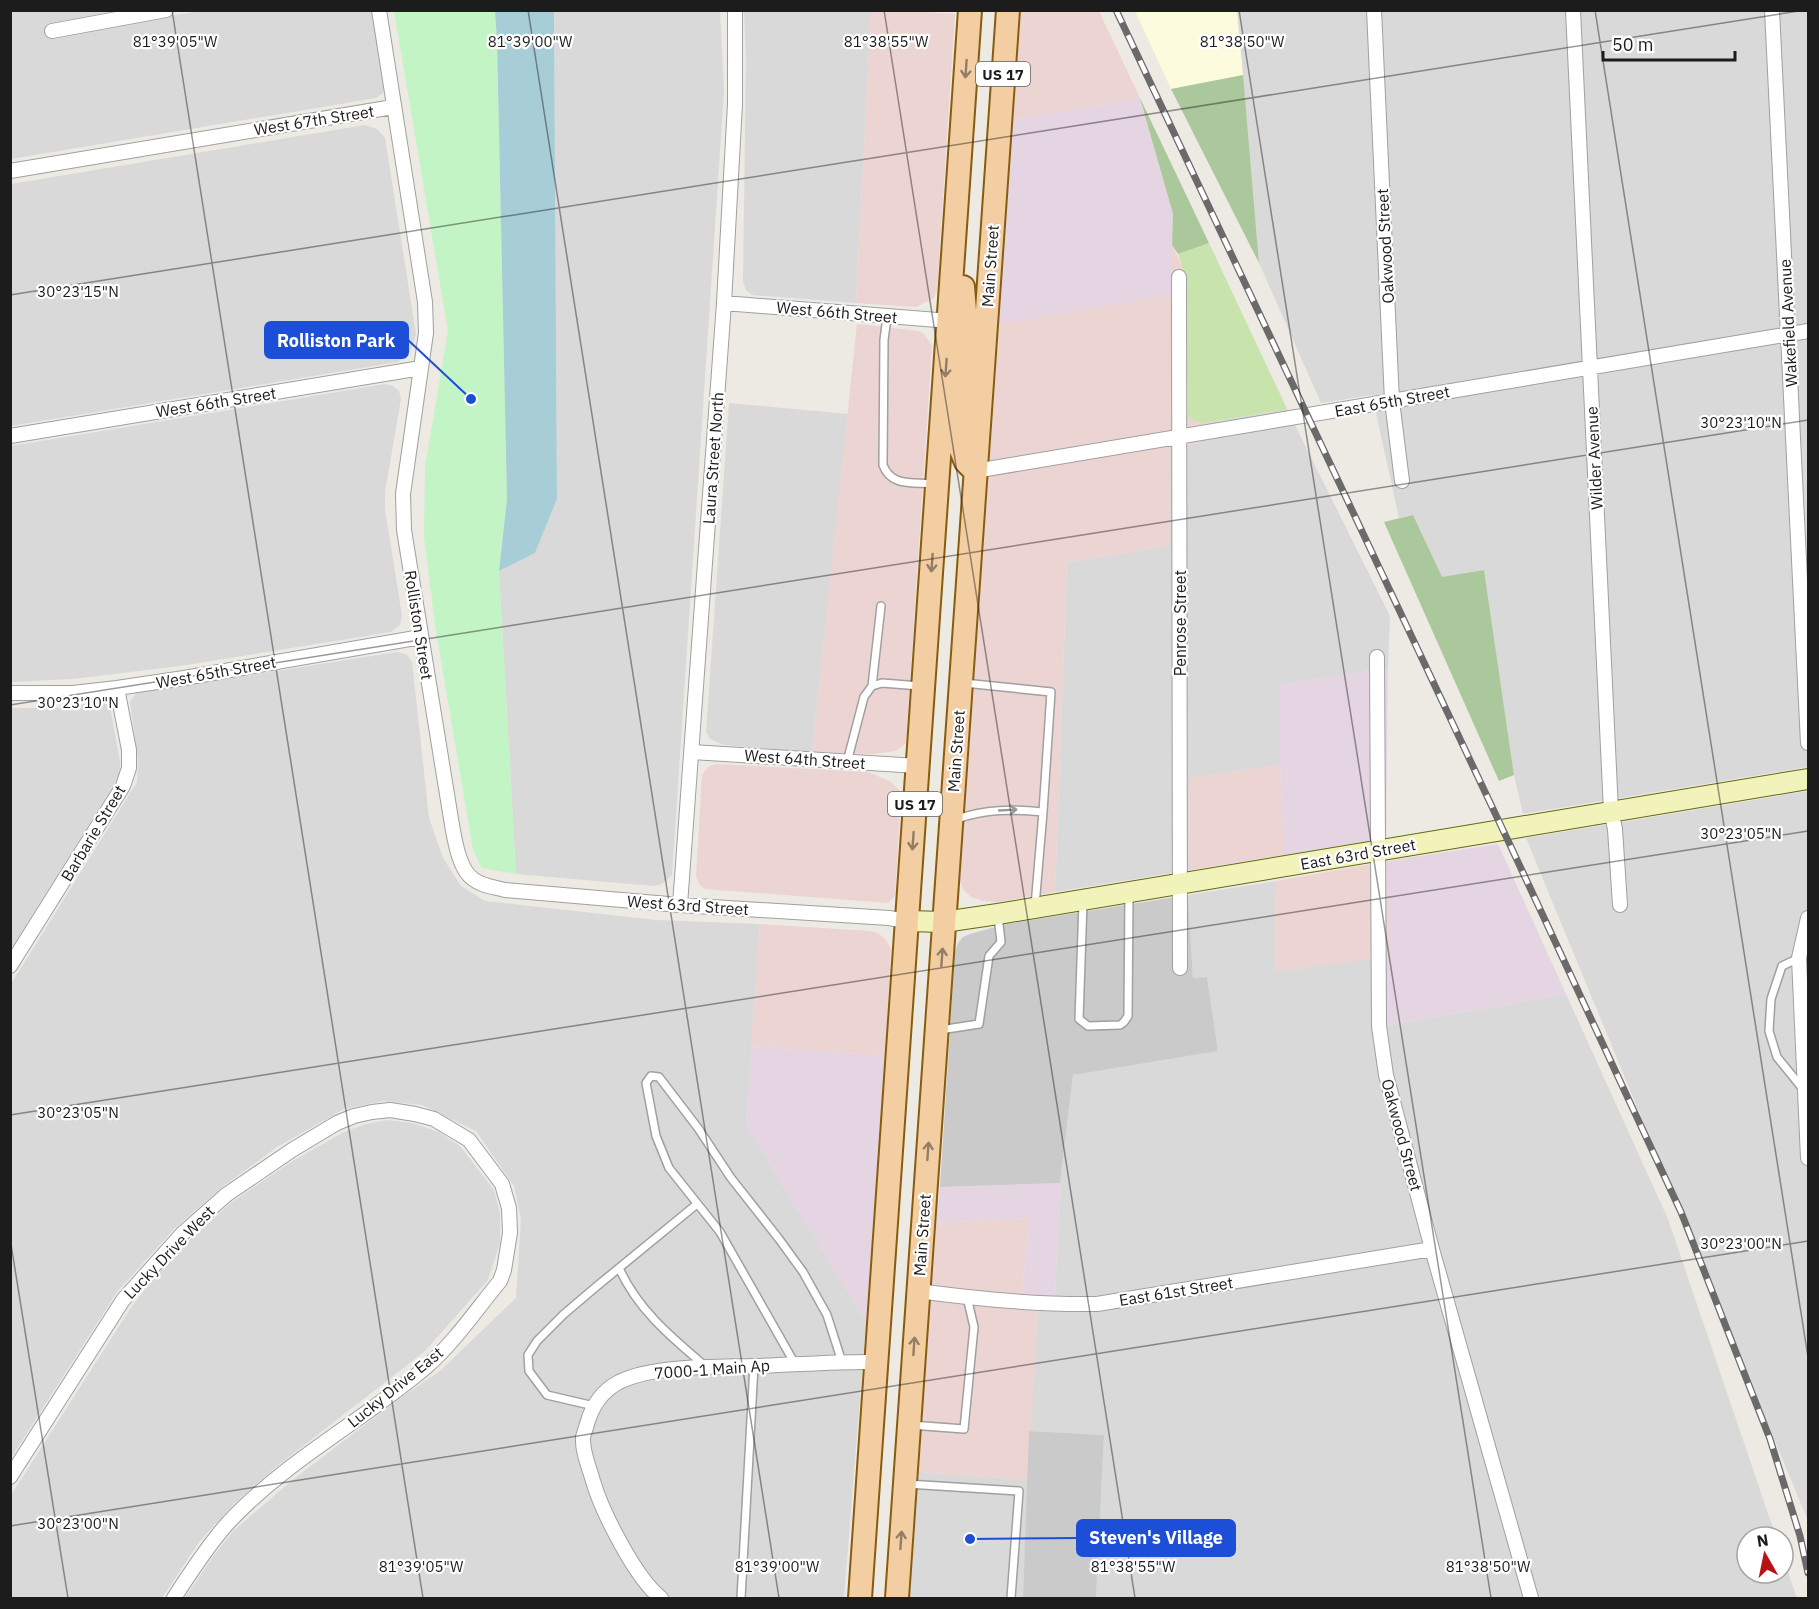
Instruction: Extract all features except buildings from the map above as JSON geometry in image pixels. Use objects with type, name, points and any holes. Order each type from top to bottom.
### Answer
[{"type":"main road","name":"US 17","points":[[862,1599],[862,1569],[970,10]]},
{"type":"main road","name":"Main Street","points":[[897,1599],[1008,10]]},
{"type":"main road","points":[[956,217],[967,335],[961,450],[966,462],[975,471]]},
{"type":"street","points":[[52,31],[166,10]]},
{"type":"street","points":[[379,10],[393,107]]},
{"type":"street","name":"Laura Street North","points":[[680,905],[724,303],[735,104],[735,10]]},
{"type":"street","name":"Oakwood Street","points":[[1374,10],[1392,401],[1402,481]]},
{"type":"street","name":"Wilder Avenue","points":[[1573,10],[1611,811],[1615,829],[1620,905]]},
{"type":"street","name":"Wakefield Avenue","points":[[1772,10],[1809,743]]},
{"type":"street","name":"West 67th Street","points":[[10,171],[393,107],[425,302],[426,333],[421,368]]},
{"type":"street","name":"Penrose Street","points":[[1179,277],[1180,968]]},
{"type":"street","name":"West 66th Street","points":[[724,303],[950,321]]},
{"type":"street","name":"East 65th Street","points":[[975,471],[1809,331]]},
{"type":"street","name":"West 66th Street","points":[[10,436],[421,368]]},
{"type":"street","name":"Rolliston Street","points":[[421,368],[403,494],[404,530],[452,825],[458,855],[471,878]]},
{"type":"street","name":"West 65th Street","points":[[10,693],[73,693],[117,688],[421,637]]},
{"type":"street","name":"Oakwood Street","points":[[1377,657],[1379,1026],[1386,1075],[1432,1249],[1531,1599]]},
{"type":"street","name":"Barbarie Street","points":[[10,966],[123,786],[129,768],[129,750],[117,688]]},
{"type":"street","name":"West 64th Street","points":[[692,752],[918,766]]},
{"type":"street","name":"East 63rd Street","points":[[907,921],[944,922],[998,914],[1809,779]]},
{"type":"street","name":"West 63rd Street","points":[[471,878],[486,886],[505,890],[907,921]]},
{"type":"street","points":[[1809,918],[1799,958],[1809,1158]]},
{"type":"street","name":"Lucky Drive West","points":[[10,1477],[123,1300],[182,1234],[226,1195],[292,1150],[337,1123],[354,1116],[390,1110],[434,1119]]},
{"type":"street","name":"Lucky Drive East","points":[[174,1599],[193,1568],[228,1523],[292,1466],[425,1367],[449,1344],[500,1281],[510,1233],[509,1208],[502,1184],[469,1140],[434,1119]]},
{"type":"street","name":"East 61st Street","points":[[918,1291],[967,1297],[1097,1304],[1432,1249]]},
{"type":"street","name":"7000-1 Main Ap","points":[[661,1599],[644,1580],[607,1517],[595,1488],[586,1456],[583,1437],[591,1410],[606,1391],[634,1376],[670,1370],[877,1362]]},
{"type":"lane","points":[[887,316],[884,340],[883,465],[886,474],[896,481],[938,484]]},
{"type":"lane","points":[[847,762],[864,697],[872,686],[880,606]]},
{"type":"lane","points":[[872,686],[888,683],[924,686]]},
{"type":"lane","points":[[961,683],[1051,692],[1035,908]]},
{"type":"lane","points":[[951,820],[976,812],[1015,809],[1043,812]]},
{"type":"lane","points":[[1083,900],[1079,1019],[1088,1026],[1120,1025],[1128,1016],[1129,892]]},
{"type":"lane","points":[[937,1030],[979,1024],[989,956],[1001,942],[998,914]]},
{"type":"lane","points":[[1799,958],[1782,966],[1771,999],[1769,1031],[1777,1058],[1805,1092]]},
{"type":"lane","points":[[795,1364],[720,1232],[669,1168],[656,1136],[646,1083],[651,1077],[658,1077],[698,1128],[731,1178],[803,1272],[827,1315],[842,1362]]},
{"type":"lane","points":[[594,1406],[547,1395],[529,1371],[528,1355],[543,1334],[697,1204]]},
{"type":"lane","points":[[619,1268],[628,1288],[648,1314],[706,1367]]},
{"type":"lane","points":[[909,1425],[964,1429],[974,1327],[967,1297]]},
{"type":"lane","points":[[741,1599],[754,1366]]},
{"type":"lane","points":[[905,1483],[1019,1491],[1011,1599]]},
{"type":"shaded area","points":[[11,11],[139,11],[45,28],[47,36],[200,11],[372,11],[383,93],[376,98],[11,159]]},
{"type":"shaded area","points":[[554,11],[720,11],[724,91],[672,875],[662,884],[654,886],[516,874],[499,571],[535,553],[557,499]]},
{"type":"shaded area","points":[[744,11],[871,11],[856,303],[752,295],[746,290],[743,282],[746,59]]},
{"type":"shaded area","points":[[871,11],[955,14],[937,290],[934,298],[916,307],[856,303]]},
{"type":"shaded area","points":[[1021,11],[1099,11],[1140,98],[1013,120]]},
{"type":"shaded area","points":[[1135,11],[1237,11],[1243,75],[1171,89]]},
{"type":"shaded area","points":[[1237,11],[1808,11],[1808,767],[1523,814],[1514,775],[1484,570],[1442,578],[1413,515],[1399,518],[1372,395],[1321,403],[1259,263]]},
{"type":"shaded area","points":[[1140,98],[1173,214],[1171,295],[999,324],[1013,120]]},
{"type":"shaded area","points":[[365,125],[377,129],[385,138],[416,334],[410,352],[398,362],[11,426],[11,184]]},
{"type":"shaded area","points":[[1172,245],[1182,266],[1186,288],[1188,415],[1194,421],[1203,423],[1199,443],[1169,448],[1170,546],[1067,562],[1055,892],[998,902],[983,901],[971,897],[963,889],[960,881],[999,324],[1170,295]]},
{"type":"shaded area","points":[[857,324],[919,331],[924,334],[932,346],[906,743],[896,751],[872,754],[812,752]]},
{"type":"shaded area","points":[[385,384],[399,391],[401,399],[385,492],[385,509],[402,616],[400,625],[391,632],[180,666],[72,679],[11,682],[11,446]]},
{"type":"shaded area","points":[[729,403],[848,414],[812,752],[724,745],[710,739],[706,732]]},
{"type":"shaded area","points":[[1287,409],[1390,616],[1388,668],[1280,685],[1280,765],[1189,778],[1190,870],[1055,892],[1067,562],[1170,546],[1169,448],[1199,443],[1203,423]]},
{"type":"shaded area","points":[[397,652],[406,654],[412,662],[429,818],[443,858],[461,886],[485,901],[656,920],[760,924],[746,1125],[866,1322],[844,1598],[185,1598],[234,1530],[295,1478],[399,1399],[440,1371],[516,1298],[521,1219],[514,1186],[476,1131],[422,1105],[384,1101],[344,1109],[277,1147],[221,1188],[174,1229],[117,1292],[11,1458],[11,984],[137,782],[138,760],[130,702],[136,693]]},
{"type":"shaded area","points":[[1388,668],[1386,838],[1284,855],[1280,765],[1280,685]]},
{"type":"shaded area","points":[[101,701],[110,706],[120,762],[120,775],[11,949],[11,708],[60,708]]},
{"type":"shaded area","points":[[716,764],[868,772],[891,782],[900,791],[901,797],[895,896],[888,903],[705,889],[696,877],[702,775],[708,767]]},
{"type":"shaded area","points":[[1280,765],[1284,855],[1190,870],[1189,778]]},
{"type":"shaded area","points":[[1808,791],[1808,1521],[1526,838]]},
{"type":"shaded area","points":[[1498,844],[1566,994],[1388,1025],[1388,861]]},
{"type":"shaded area","points":[[1388,861],[1388,957],[1275,972],[1276,881]]},
{"type":"shaded area","points":[[1276,881],[1275,971],[1388,957],[1389,1025],[1566,994],[1668,1219],[1772,1525],[1735,1525],[1735,1585],[1792,1585],[1797,1598],[1096,1598],[1104,1435],[1030,1431],[1039,1294],[1055,1295],[1060,1183],[1073,1075],[1218,1051],[1207,977],[1193,978],[1188,895]]},
{"type":"shaded area","points":[[1188,895],[1193,978],[1207,977],[1218,1051],[1073,1075],[1060,1183],[940,1187],[955,952],[963,937],[1006,924]]},
{"type":"shaded area","points":[[760,924],[870,931],[878,933],[886,940],[891,949],[885,1056],[751,1046]]},
{"type":"shaded area","points":[[751,1046],[885,1056],[866,1322],[746,1125]]},
{"type":"shaded area","points":[[387,1120],[412,1123],[439,1132],[460,1146],[494,1190],[500,1214],[500,1243],[488,1280],[424,1352],[276,1467],[235,1503],[199,1542],[162,1598],[11,1598],[11,1495],[132,1306],[160,1270],[232,1202],[291,1162],[344,1132]]},
{"type":"shaded area","points":[[1060,1183],[1055,1295],[1022,1293],[1029,1218],[936,1223],[940,1187]]},
{"type":"shaded area","points":[[1029,1218],[1022,1292],[1039,1294],[1028,1480],[919,1472],[936,1223]]},
{"type":"shaded area","points":[[1029,1431],[1104,1435],[1096,1598],[1023,1598]]},
{"type":"shaded area","points":[[919,1472],[1028,1480],[1023,1598],[910,1598]]},
{"type":"green space","points":[[394,11],[495,11],[507,499],[499,571],[516,874],[482,868],[473,850],[435,625],[424,537],[425,467],[448,331]]},
{"type":"green space","points":[[1243,75],[1259,263],[1171,89]]},
{"type":"green space","points":[[1140,98],[1209,243],[1178,254],[1172,245],[1173,214]]},
{"type":"green space","points":[[1209,243],[1287,409],[1203,423],[1194,421],[1188,415],[1186,288],[1178,254]]},
{"type":"green space","points":[[1413,515],[1442,577],[1484,570],[1514,775],[1499,781],[1384,522]]},
{"type":"water","points":[[495,11],[554,11],[557,499],[535,553],[499,571],[507,499]]},
{"type":"railway","points":[[1116,10],[1681,1212],[1770,1439],[1800,1536],[1808,1573]]},
{"type":"place","name":"Rolliston Park","points":[[471,399]]},
{"type":"place","name":"Steven's Village","points":[[970,1539]]}]
